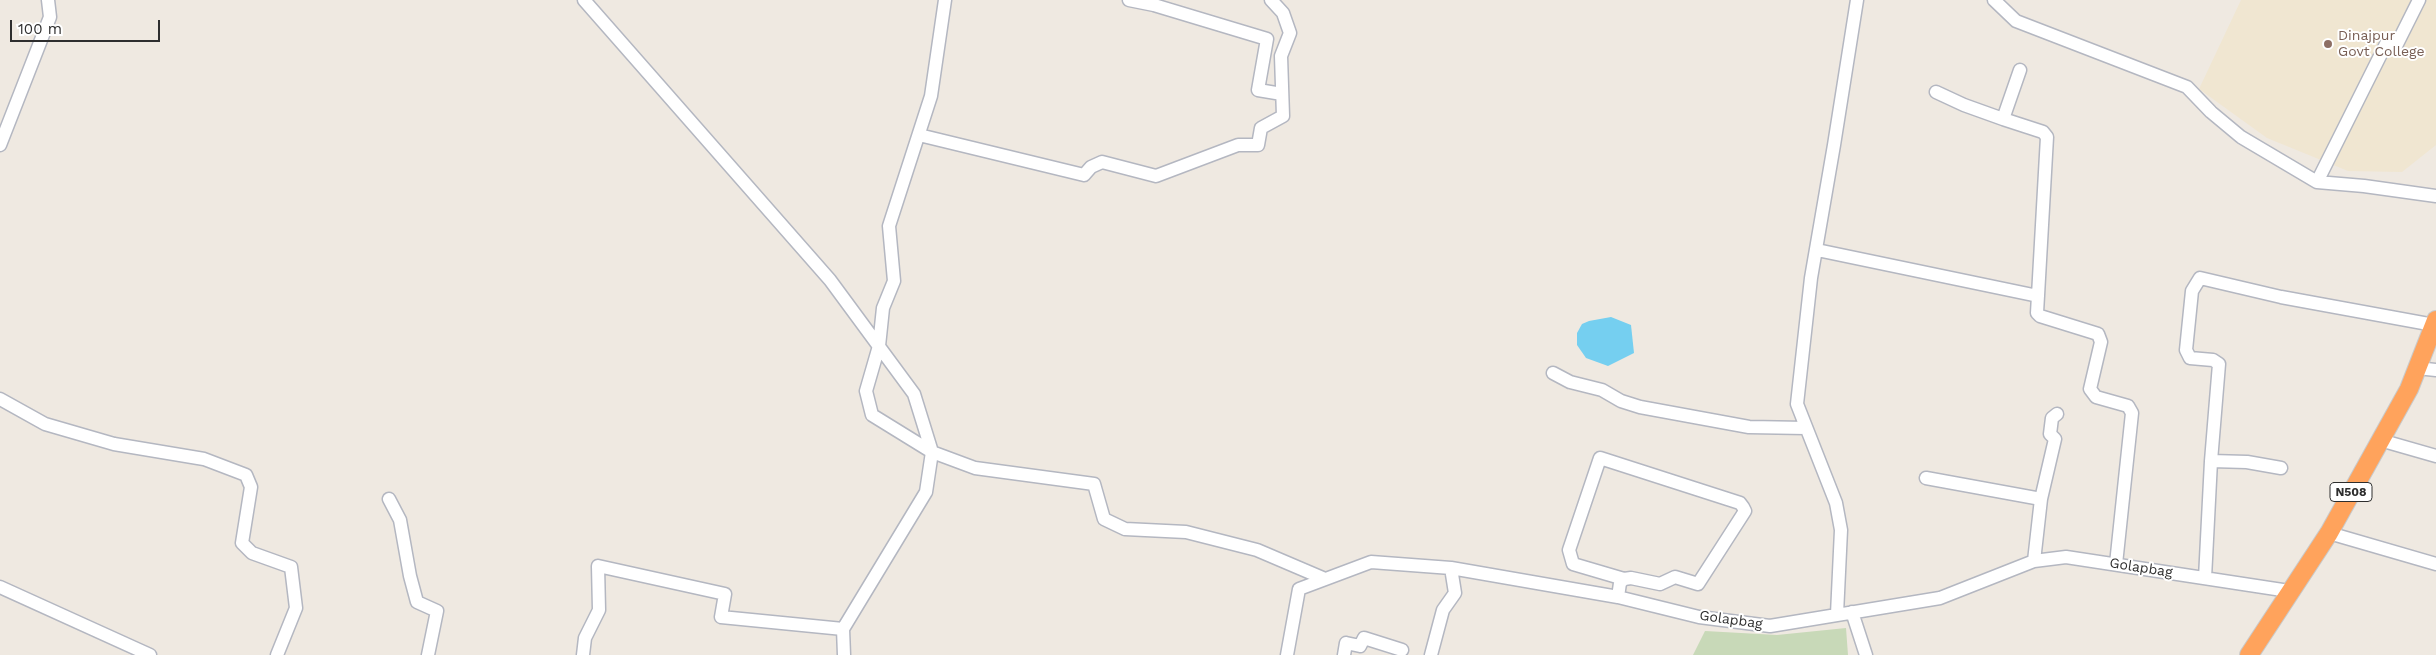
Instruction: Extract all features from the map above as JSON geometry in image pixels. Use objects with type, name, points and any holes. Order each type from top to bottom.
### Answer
[{"type":"highway","name":"N508","points":[[2248,655],[2329,533],[2409,389],[2435,322]]},
{"type":"street","points":[[0,146],[50,18],[48,0]]},
{"type":"street","points":[[584,0],[830,280],[914,394],[932,452],[926,492],[843,629],[844,655]]},
{"type":"street","points":[[945,0],[931,96],[889,226],[894,281],[883,308],[879,346],[866,391],[872,415],[932,452],[974,468],[1094,484],[1104,519],[1125,529],[1186,532],[1257,550],[1325,579]]},
{"type":"street","points":[[1129,0],[1154,5],[1266,40],[1258,90],[1282,94]]},
{"type":"street","points":[[919,135],[1084,175],[1091,167],[1102,162],[1156,176],[1238,145],[1258,145],[1261,128],[1282,116],[1281,56],[1290,33],[1283,13],[1271,0]]},
{"type":"street","points":[[1994,0],[2016,21],[2187,87],[2211,112],[2241,137],[2317,182],[2364,186],[2436,196]]},
{"type":"street","points":[[2317,182],[2386,44],[2396,46],[2419,0]]},
{"type":"street","points":[[1837,614],[1841,530],[1836,503],[1798,404],[1811,278],[1817,250],[1854,1]]},
{"type":"street","points":[[2003,119],[2020,70]]},
{"type":"street","points":[[1936,92],[1964,106],[2043,132],[2046,137],[2036,309],[2040,316],[2098,334],[2101,342],[2090,389],[2096,397],[2128,406],[2132,413],[2116,564]]},
{"type":"street","points":[[1817,250],[2038,296]]},
{"type":"street","points":[[2204,578],[2219,364],[2214,360],[2190,358],[2186,350],[2192,291],[2200,278],[2290,299],[2435,322]]},
{"type":"street","points":[[2417,368],[2436,370]]},
{"type":"street","points":[[1553,373],[1570,382],[1602,390],[1621,401],[1640,407],[1749,427],[1806,428]]},
{"type":"street","points":[[0,399],[45,424],[114,444],[204,459],[246,475],[250,487],[242,543],[252,553],[292,567],[296,608],[277,655]]},
{"type":"street","points":[[2034,561],[2041,499],[2055,439],[2050,434],[2052,418],[2057,414]]},
{"type":"street","points":[[2380,440],[2436,456]]},
{"type":"street","points":[[1618,596],[1620,582],[1624,578],[1660,584],[1675,577],[1698,584],[1745,511],[1743,507],[1740,503],[1600,458],[1569,550],[1574,564],[1624,578]]},
{"type":"street","points":[[2212,461],[2247,462],[2281,468]]},
{"type":"street","points":[[1926,478],[2041,499]]},
{"type":"street","points":[[389,499],[400,520],[410,576],[417,602],[437,610],[428,655]]},
{"type":"street","points":[[2329,533],[2436,564]]},
{"type":"street","name":"Golapbag","points":[[1287,655],[1299,588],[1371,562],[1451,568],[1618,596],[1699,616],[1770,626],[1940,598],[2034,561],[2066,557],[2289,591]]},
{"type":"street","points":[[583,655],[585,638],[599,610],[598,566],[725,594],[721,617],[843,629]]},
{"type":"street","points":[[1431,655],[1443,610],[1455,592],[1451,568]]},
{"type":"street","points":[[0,587],[150,655]]},
{"type":"street","points":[[1852,612],[1866,655]]},
{"type":"street","points":[[1344,655],[1346,643],[1360,646],[1364,638],[1402,650]]},
{"type":"shaded area","name":"Dinajpur Govt College","points":[[2241,0],[2436,0],[2436,145],[2402,172],[2348,171],[2267,138],[2199,89]]},
{"type":"green space","points":[[1846,628],[1848,655],[1693,655],[1705,631],[1777,635]]},
{"type":"water","points":[[1611,317],[1631,325],[1634,353],[1608,366],[1586,358],[1577,345],[1577,333],[1582,324]]},
{"type":"place","name":"Dinajpur Govt College","points":[[2328,44]]}]
